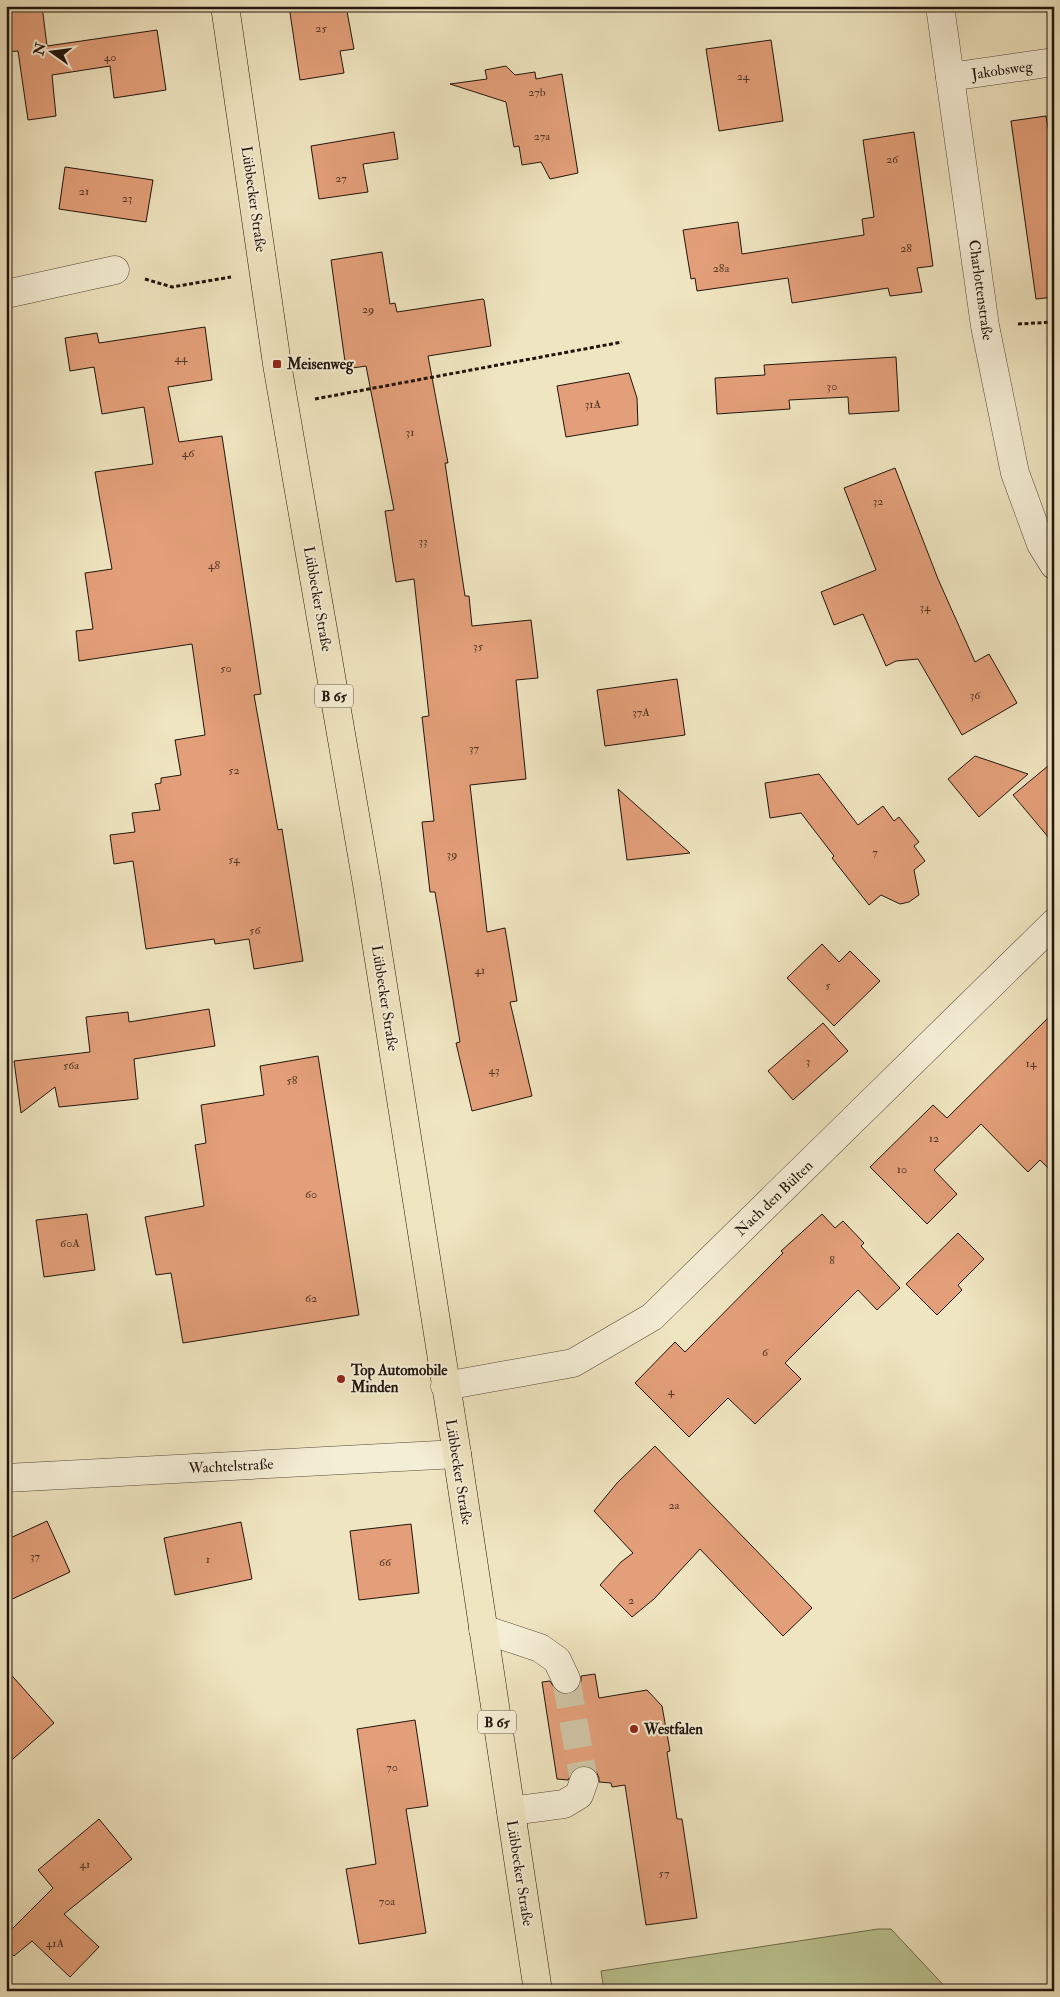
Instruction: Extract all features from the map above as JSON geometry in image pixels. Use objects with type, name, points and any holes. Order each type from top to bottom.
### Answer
[{"type":"main road","name":"Lübbecker Straße","points":[[225,6],[284,405],[367,884],[457,1454],[538,1991]]},
{"type":"street","name":"Charlottenstraße","points":[[940,6],[985,326],[1015,473],[1041,544],[1054,565]]},
{"type":"street","name":"Jakobsweg","points":[[950,77],[1054,62]]},
{"type":"street","points":[[6,294],[115,270]]},
{"type":"street","name":"Nach den Bülten","points":[[445,1386],[573,1363],[652,1317],[1054,923]]},
{"type":"street","name":"Wachtelstraße","points":[[6,1478],[457,1454]]},
{"type":"street","points":[[484,1629],[540,1648],[557,1660],[566,1678]]},
{"type":"street","points":[[511,1811],[564,1804],[578,1795],[584,1781]]},
{"type":"path","points":[[115,270],[172,288],[265,270]]},
{"type":"path","points":[[284,405],[622,342]]},
{"type":"green space","points":[[878,1929],[891,1929],[949,1991],[604,1991],[601,1971]]},
{"type":"building","points":[[6,6],[42,6],[47,46],[157,30],[166,90],[114,98],[110,66],[52,75],[56,116],[28,120],[18,51],[6,52]]},
{"type":"building","points":[[289,6],[346,6],[354,49],[340,51],[344,73],[300,80]]},
{"type":"building","points":[[771,40],[783,121],[719,131],[706,49]]},
{"type":"building","points":[[506,66],[515,75],[535,72],[536,79],[562,74],[578,173],[550,179],[541,162],[522,165],[519,146],[514,147],[506,102],[450,84],[487,79],[485,70]]},
{"type":"building","points":[[1046,116],[1054,163],[1054,297],[1036,299],[1011,121]]},
{"type":"building","points":[[394,132],[398,159],[363,164],[368,192],[319,199],[311,146]]},
{"type":"building","points":[[914,132],[933,266],[917,268],[922,292],[890,296],[888,288],[792,303],[788,278],[697,291],[695,278],[691,279],[683,230],[738,222],[742,254],[864,235],[862,219],[874,217],[863,140]]},
{"type":"building","points":[[65,167],[153,180],[146,222],[59,209]]},
{"type":"building","points":[[382,252],[390,304],[395,303],[397,312],[484,300],[491,346],[428,356],[448,463],[445,463],[465,596],[469,596],[472,626],[531,620],[538,678],[516,680],[526,779],[470,785],[487,932],[505,928],[517,1001],[510,1002],[532,1096],[472,1111],[456,1043],[460,1042],[435,892],[430,892],[422,822],[434,821],[422,717],[429,716],[414,579],[396,582],[385,511],[394,510],[366,366],[346,369],[331,260]]},
{"type":"building","points":[[205,327],[212,380],[168,387],[179,442],[222,436],[261,694],[254,695],[278,830],[282,829],[303,961],[254,969],[249,939],[215,944],[214,939],[146,949],[133,861],[114,864],[110,835],[135,832],[132,813],[160,810],[155,784],[161,783],[161,778],[181,775],[175,740],[205,735],[192,644],[79,661],[76,631],[93,629],[85,573],[112,569],[95,472],[153,464],[144,407],[102,414],[94,367],[70,371],[65,338],[97,333],[99,343]]},
{"type":"building","points":[[896,357],[899,411],[849,414],[848,397],[789,400],[790,409],[717,414],[715,378],[765,375],[764,365]]},
{"type":"building","points":[[629,373],[637,398],[638,425],[566,437],[557,386]]},
{"type":"building","points":[[895,468],[938,579],[975,662],[989,654],[1017,703],[962,735],[918,659],[896,661],[886,666],[863,614],[834,625],[821,592],[876,570],[844,488]]},
{"type":"building","points":[[677,679],[685,735],[605,746],[597,690]]},
{"type":"building","points":[[975,756],[1028,774],[979,817],[948,779]]},
{"type":"building","points":[[1054,761],[1054,844],[1013,795]]},
{"type":"building","points":[[819,774],[858,825],[883,806],[894,821],[899,817],[919,842],[914,846],[925,861],[914,870],[919,895],[909,902],[900,904],[881,895],[869,905],[832,858],[834,856],[801,813],[770,818],[765,783]]},
{"type":"building","points":[[618,789],[690,853],[627,860]]},
{"type":"building","points":[[822,944],[839,962],[850,951],[880,981],[834,1026],[787,978]]},
{"type":"building","points":[[209,1009],[215,1046],[134,1059],[138,1099],[59,1107],[55,1087],[21,1113],[14,1061],[90,1052],[86,1017],[128,1012],[129,1022]]},
{"type":"building","points":[[1054,1012],[1054,1174],[1040,1160],[1028,1172],[981,1124],[934,1170],[957,1194],[927,1224],[870,1167],[933,1105],[947,1118]]},
{"type":"building","points":[[823,1023],[848,1051],[793,1100],[768,1071]]},
{"type":"building","points":[[318,1056],[359,1315],[183,1343],[171,1273],[156,1275],[145,1217],[204,1206],[195,1145],[206,1143],[201,1105],[264,1095],[260,1066]]},
{"type":"building","points":[[87,1214],[95,1270],[44,1277],[36,1220]]},
{"type":"building","points":[[822,1214],[835,1228],[843,1221],[864,1243],[861,1246],[900,1288],[877,1310],[858,1290],[785,1363],[801,1379],[755,1424],[728,1398],[689,1437],[635,1383],[675,1342],[685,1352],[783,1253],[781,1251]]},
{"type":"building","points":[[958,1233],[984,1259],[958,1285],[962,1290],[937,1315],[906,1284]]},
{"type":"building","points":[[655,1446],[812,1608],[783,1636],[700,1549],[654,1599],[632,1617],[600,1585],[621,1562],[633,1553],[594,1511],[617,1483]]},
{"type":"building","points":[[47,1521],[70,1572],[6,1602],[6,1540]]},
{"type":"building","points":[[241,1522],[252,1579],[175,1595],[164,1538]]},
{"type":"building","points":[[411,1524],[419,1593],[359,1600],[350,1531]]},
{"type":"building","points":[[6,1669],[54,1723],[6,1765]]},
{"type":"building","points":[[595,1674],[599,1698],[647,1690],[662,1706],[670,1751],[667,1752],[677,1819],[682,1819],[697,1918],[646,1925],[625,1785],[612,1787],[611,1783],[599,1782],[596,1771],[590,1767],[582,1766],[574,1769],[568,1780],[557,1779],[542,1682],[550,1681],[557,1692],[565,1695],[579,1688],[581,1676]]},
{"type":"building","points":[[415,1720],[428,1806],[406,1809],[426,1933],[359,1944],[346,1869],[376,1864],[357,1729]]},
{"type":"building","points":[[99,1819],[132,1859],[64,1914],[99,1947],[70,1977],[32,1941],[14,1956],[6,1948],[6,1935],[53,1888],[38,1870]]},
{"type":"tunnel","points":[[566,1679],[584,1781]]},
{"type":"place","name":"Meisenweg","points":[[277,364]]},
{"type":"place","name":"Top Automobile Minden","points":[[341,1379]]},
{"type":"place","name":"Westfalen","points":[[634,1729]]}]
